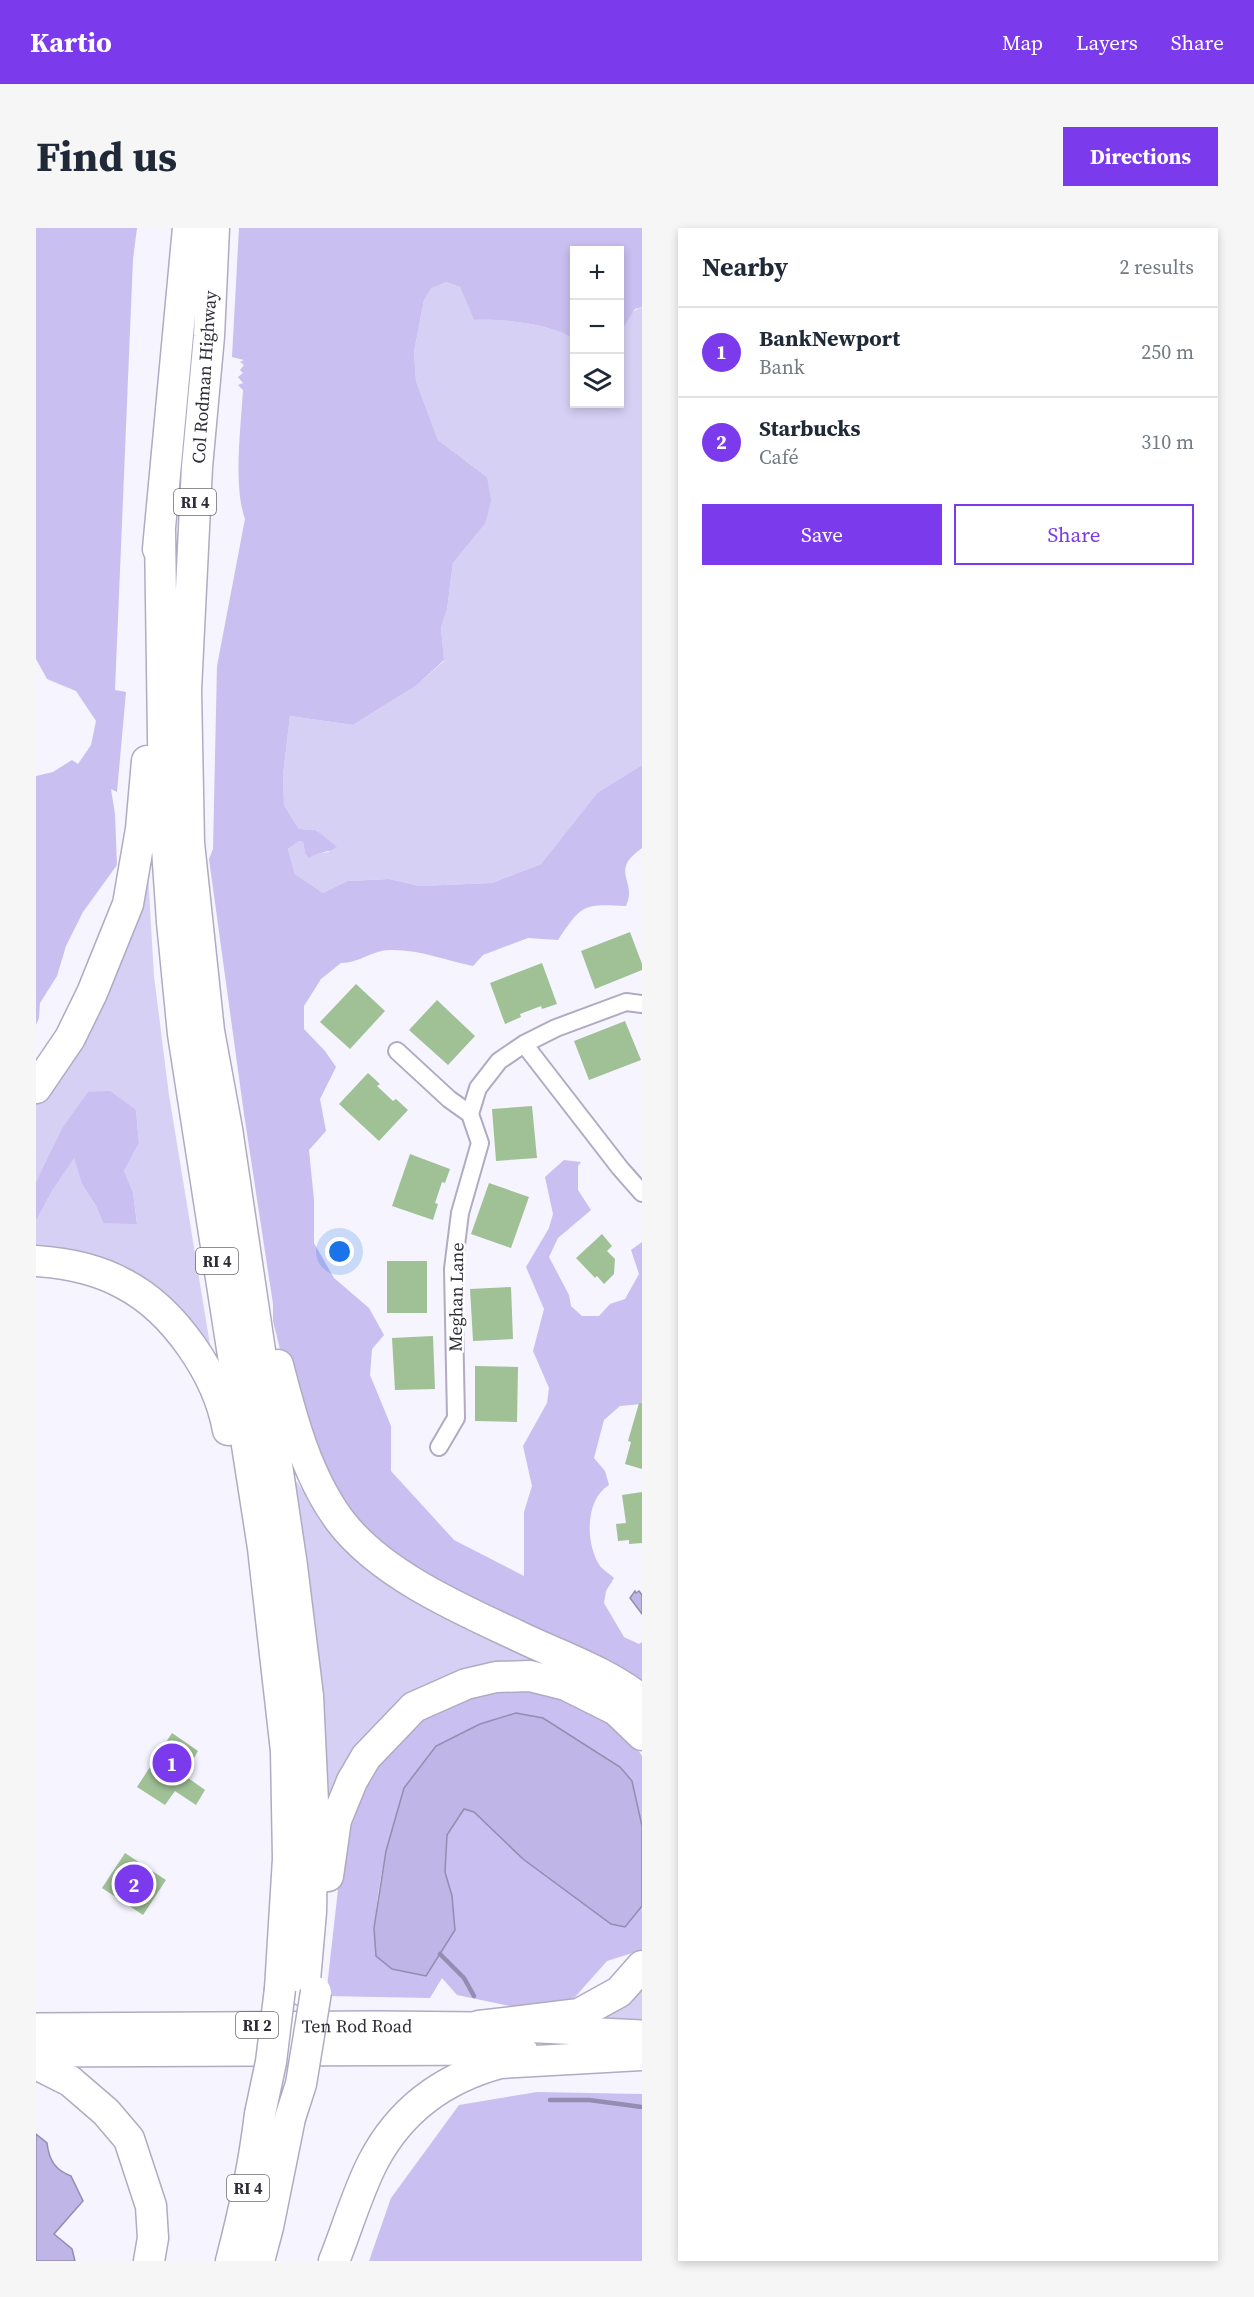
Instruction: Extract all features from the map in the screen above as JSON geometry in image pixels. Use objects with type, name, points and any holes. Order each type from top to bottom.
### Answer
[{"type":"highway","name":"Col Rodman Highway","points":[[160,531],[188,228]]},
{"type":"highway","name":"Col Rodman Highway","points":[[214,228],[209,336],[197,467],[186,690],[191,869],[209,1031],[227,1129]]},
{"type":"highway","points":[[36,1088],[70,1038],[92,993],[128,904],[146,785],[153,592],[160,531]]},
{"type":"highway","name":"RI 4","points":[[160,531],[164,804],[183,1034],[263,1548],[285,1751],[292,1990],[301,2084],[290,2118],[259,2261]]},
{"type":"highway","points":[[227,1129],[261,1265],[277,1361],[292,1416],[311,1469],[341,1521],[356,1538],[404,1576],[478,1617],[588,1666],[642,1700]]},
{"type":"highway","name":"RI 4","points":[[227,1129],[292,1566],[308,1696],[313,1802],[311,1912],[292,1990],[261,2065],[260,2114],[255,2155],[231,2261]]},
{"type":"highway","points":[[36,1261],[82,1267],[104,1274],[126,1284],[152,1304],[180,1332],[198,1356],[210,1378],[227,1423],[252,1561],[268,1693],[272,1759],[272,1922],[292,1990]]},
{"type":"highway","points":[[292,1990],[322,1919],[336,1820],[352,1781],[366,1757],[414,1707],[466,1684],[496,1677],[530,1676],[566,1685],[616,1710],[642,1735]]},
{"type":"highway","points":[[479,2026],[579,2014],[619,1992],[642,1966]]},
{"type":"highway","points":[[562,2051],[597,2045],[642,2046]]},
{"type":"highway","points":[[334,2261],[372,2164],[386,2139],[425,2098],[451,2080],[477,2069],[500,2063],[642,2054]]},
{"type":"highway","points":[[36,2064],[70,2081],[106,2112],[129,2139],[151,2206],[153,2238],[149,2261]]},
{"type":"main road","name":"Ten Rod Road","points":[[36,2027],[479,2026],[642,2034]]},
{"type":"main road","name":"Ten Rod Road","points":[[36,2053],[562,2051],[642,2054]]},
{"type":"street","points":[[397,1051],[449,1099],[470,1114],[478,1088],[499,1060],[524,1044],[556,1028],[617,1005],[626,1002],[642,1004]]},
{"type":"street","points":[[524,1044],[642,1193]]},
{"type":"street","name":"Meghan Lane","points":[[439,1447],[456,1418],[453,1269],[460,1213],[480,1143],[470,1114]]},
{"type":"shaded area","points":[[36,228],[137,228],[133,259],[115,690],[126,692],[117,792],[111,789],[115,814],[117,865],[83,912],[66,946],[57,976],[40,1003],[36,1025],[36,776],[53,772],[72,760],[78,764],[91,745],[96,721],[76,691],[47,679],[36,659]]},
{"type":"shaded area","points":[[239,228],[642,228],[642,307],[635,309],[624,327],[624,246],[570,246],[570,337],[552,329],[526,323],[474,320],[460,287],[446,282],[431,288],[424,300],[414,352],[416,381],[438,440],[487,477],[491,501],[485,524],[453,563],[447,609],[441,628],[444,660],[417,685],[353,725],[290,716],[283,775],[284,805],[299,829],[316,830],[337,847],[309,858],[305,853],[303,842],[299,841],[288,849],[295,874],[323,893],[347,881],[389,879],[420,886],[492,883],[541,864],[597,793],[642,765],[642,848],[632,856],[625,870],[629,889],[626,906],[592,906],[573,919],[558,940],[528,938],[483,955],[473,966],[400,950],[378,952],[341,963],[321,979],[304,1006],[304,1029],[325,1051],[336,1067],[320,1099],[326,1131],[309,1150],[314,1200],[314,1243],[334,1278],[369,1308],[384,1335],[372,1349],[370,1375],[391,1426],[391,1471],[454,1540],[524,1576],[524,1512],[532,1486],[523,1446],[547,1403],[549,1388],[533,1351],[544,1309],[526,1267],[549,1228],[553,1214],[545,1177],[564,1160],[581,1162],[578,1166],[578,1190],[591,1210],[558,1238],[549,1257],[569,1295],[571,1306],[582,1316],[599,1316],[610,1304],[625,1299],[639,1274],[631,1250],[642,1242],[642,1404],[620,1406],[604,1420],[594,1458],[605,1471],[609,1485],[595,1500],[590,1534],[595,1557],[601,1568],[614,1578],[606,1591],[604,1603],[624,1637],[639,1644],[642,1642],[642,1685],[382,1554],[303,1443],[273,1321],[273,1304],[209,859],[213,849],[217,666],[245,519],[239,490],[243,390],[238,385],[243,383],[238,377],[243,373],[240,370],[244,365],[240,362],[244,360],[232,357]]},
{"type":"shaded area","points":[[446,282],[460,287],[474,320],[526,323],[552,329],[570,337],[570,408],[624,408],[624,326],[632,313],[642,307],[642,765],[597,793],[541,864],[492,883],[420,886],[389,879],[347,881],[323,893],[295,874],[288,849],[299,841],[303,842],[305,853],[329,852],[317,830],[299,829],[284,805],[283,775],[290,716],[353,725],[417,685],[444,661],[441,628],[447,609],[453,563],[485,524],[487,477],[438,440],[416,381],[414,352],[424,300],[431,287]]},
{"type":"shaded area","points":[[147,856],[154,976],[169,1095],[214,1369],[169,1312],[36,1257],[36,1221],[74,1157],[82,1184],[96,1206],[103,1223],[137,1223],[133,1192],[124,1171],[139,1143],[136,1110],[43,1169],[36,1182],[36,1103],[67,1056]]},
{"type":"shaded area","points":[[110,1091],[136,1110],[139,1143],[124,1171],[133,1192],[137,1224],[103,1223],[96,1206],[82,1184],[74,1158],[36,1221],[36,1182],[63,1127],[88,1092]]},
{"type":"shaded area","points":[[289,1481],[297,1482],[326,1527],[358,1563],[396,1591],[447,1617],[575,1675],[323,1813]]},
{"type":"shaded area","points":[[635,1591],[636,1593],[639,1591],[642,1595],[642,1614],[630,1598]]},
{"type":"shaded area","points":[[504,1688],[546,1692],[594,1708],[628,1734],[642,1756],[642,1826],[632,1781],[620,1767],[404,1788],[378,1893],[376,1957],[452,1896],[445,1872],[447,1835],[464,1809],[474,1812],[523,1859],[625,1927],[642,1906],[642,1950],[607,1961],[575,1997],[552,2010],[510,2006],[457,1995],[442,1978],[430,1998],[326,1996],[343,1845],[358,1793],[383,1754],[416,1722],[453,1701]]},
{"type":"shaded area","points":[[516,1713],[543,1718],[620,1767],[632,1781],[642,1826],[642,1906],[625,1927],[611,1924],[523,1859],[474,1812],[464,1809],[447,1835],[445,1872],[452,1896],[455,1930],[426,1976],[392,1969],[376,1956],[374,1928],[386,1851],[404,1788],[436,1746],[480,1724]]},
{"type":"shaded area","points":[[642,1979],[642,2025],[607,2024],[606,2006]]},
{"type":"shaded area","points":[[537,2092],[642,2094],[642,2261],[369,2261],[391,2198],[459,2105]]},
{"type":"shaded area","points":[[36,2134],[47,2143],[54,2164],[71,2176],[83,2201],[54,2234],[72,2249],[75,2261],[36,2261]]},
{"type":"building","points":[[630,932],[642,964],[642,970],[595,989],[581,951]]},
{"type":"building","points":[[542,963],[557,1004],[542,1009],[541,1006],[520,1014],[521,1017],[505,1024],[490,983]]},
{"type":"building","points":[[356,984],[385,1011],[350,1049],[320,1022]]},
{"type":"building","points":[[437,1000],[475,1036],[448,1065],[409,1030]]},
{"type":"building","points":[[625,1021],[641,1060],[589,1080],[574,1041]]},
{"type":"building","points":[[368,1073],[380,1084],[377,1086],[393,1101],[396,1099],[408,1110],[379,1141],[339,1104]]},
{"type":"building","points":[[532,1106],[537,1158],[496,1161],[492,1109]]},
{"type":"building","points":[[410,1154],[450,1169],[445,1183],[442,1182],[435,1203],[438,1204],[433,1220],[392,1206]]},
{"type":"building","points":[[489,1183],[529,1197],[511,1248],[471,1234]]},
{"type":"building","points":[[602,1234],[612,1246],[607,1251],[615,1259],[614,1274],[604,1284],[576,1258]]},
{"type":"building","points":[[387,1261],[427,1261],[427,1313],[387,1313]]},
{"type":"building","points":[[511,1287],[513,1339],[473,1341],[470,1289]]},
{"type":"building","points":[[433,1336],[435,1389],[395,1390],[392,1338]]},
{"type":"building","points":[[475,1366],[518,1367],[517,1422],[475,1421]]},
{"type":"building","points":[[639,1403],[642,1403],[642,1469],[625,1464],[631,1442],[628,1441]]},
{"type":"building","points":[[642,1492],[642,1543],[629,1544],[629,1540],[618,1541],[616,1524],[626,1523],[622,1495]]},
{"type":"building","points":[[172,1733],[198,1751],[184,1775],[205,1790],[196,1805],[175,1791],[165,1805],[137,1787]]},
{"type":"building","points":[[125,1853],[166,1880],[143,1915],[102,1888]]},
{"type":"waterway","points":[[440,1954],[464,1978],[474,1996]]},
{"type":"waterway","points":[[550,2100],[589,2100],[642,2107]]},
{"type":"place","name":"BankNewport","points":[[172,1763]]},
{"type":"place","name":"Starbucks","points":[[134,1884]]}]
